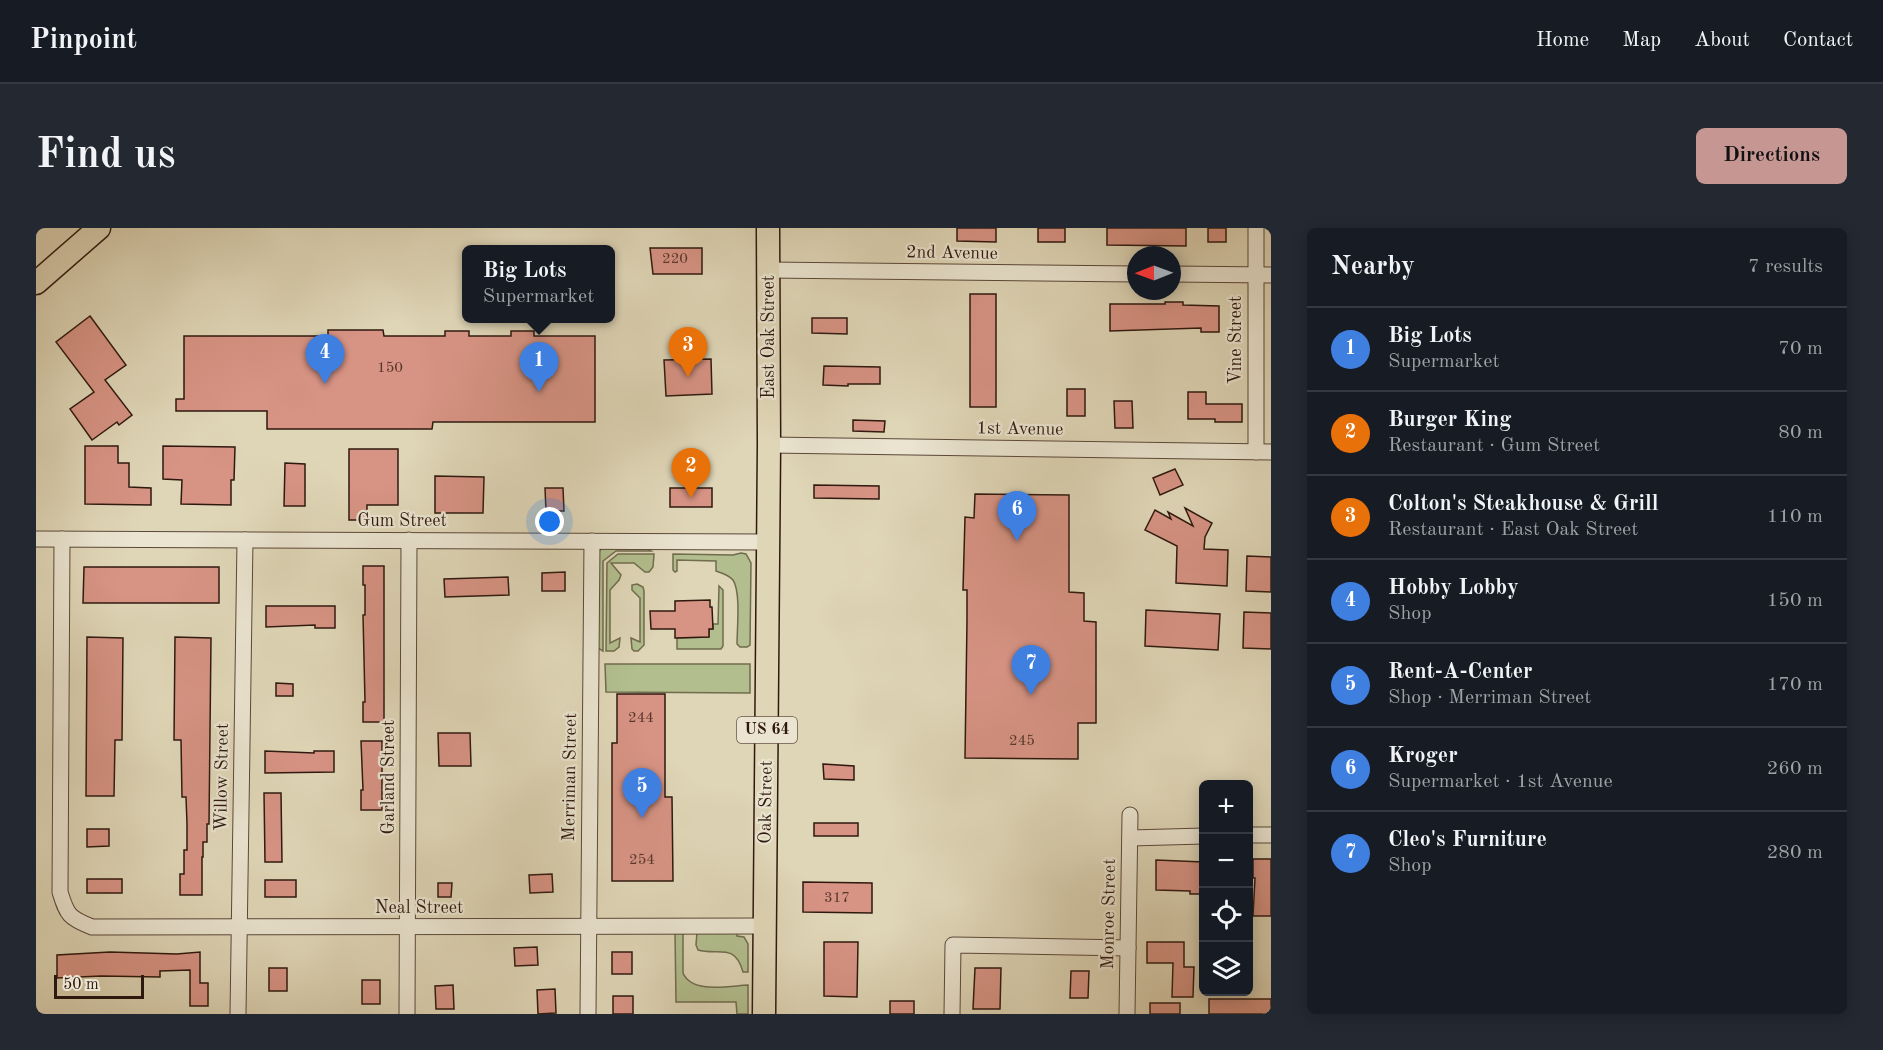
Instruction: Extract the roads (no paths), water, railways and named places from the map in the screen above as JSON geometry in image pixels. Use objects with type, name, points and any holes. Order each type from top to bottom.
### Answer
[{"type":"highway","name":"East Oak Street","points":[[768,228],[769,445]]},
{"type":"highway","points":[[36,283],[95,233]]},
{"type":"highway","name":"Oak Street","points":[[764,1014],[769,445]]},
{"type":"street","name":"Vine Street","points":[[1256,228],[1263,275],[1263,452]]},
{"type":"street","name":"2nd Avenue","points":[[768,270],[1127,274]]},
{"type":"street","points":[[1181,274],[1263,275]]},
{"type":"street","name":"1st Avenue","points":[[769,445],[1263,452]]},
{"type":"street","name":"Gum Street","points":[[36,539],[768,542]]},
{"type":"street","name":"Neal Street","points":[[62,539],[60,892],[64,907],[73,920],[92,927],[765,926]]},
{"type":"street","name":"Willow Street","points":[[238,1014],[245,540]]},
{"type":"street","name":"Garland Street","points":[[407,1014],[409,540]]},
{"type":"street","name":"Merriman Street","points":[[588,1014],[592,541]]},
{"type":"street","name":"Monroe Street","points":[[1127,1014],[1130,815]]},
{"type":"street","points":[[1253,835],[1271,835]]},
{"type":"street","points":[[1130,837],[1199,836]]},
{"type":"street","points":[[952,1014],[953,945],[1128,948]]},
{"type":"place","name":"Colton's Steakhouse & Grill","points":[[688,377]]},
{"type":"place","name":"Hobby Lobby","points":[[325,384]]},
{"type":"place","name":"Big Lots","points":[[539,392]]},
{"type":"place","name":"Burger King","points":[[691,498]]},
{"type":"place","name":"Kroger","points":[[1017,541]]},
{"type":"place","name":"Cleo's Furniture","points":[[1031,695]]},
{"type":"place","name":"Rent-A-Center","points":[[642,818]]}]
